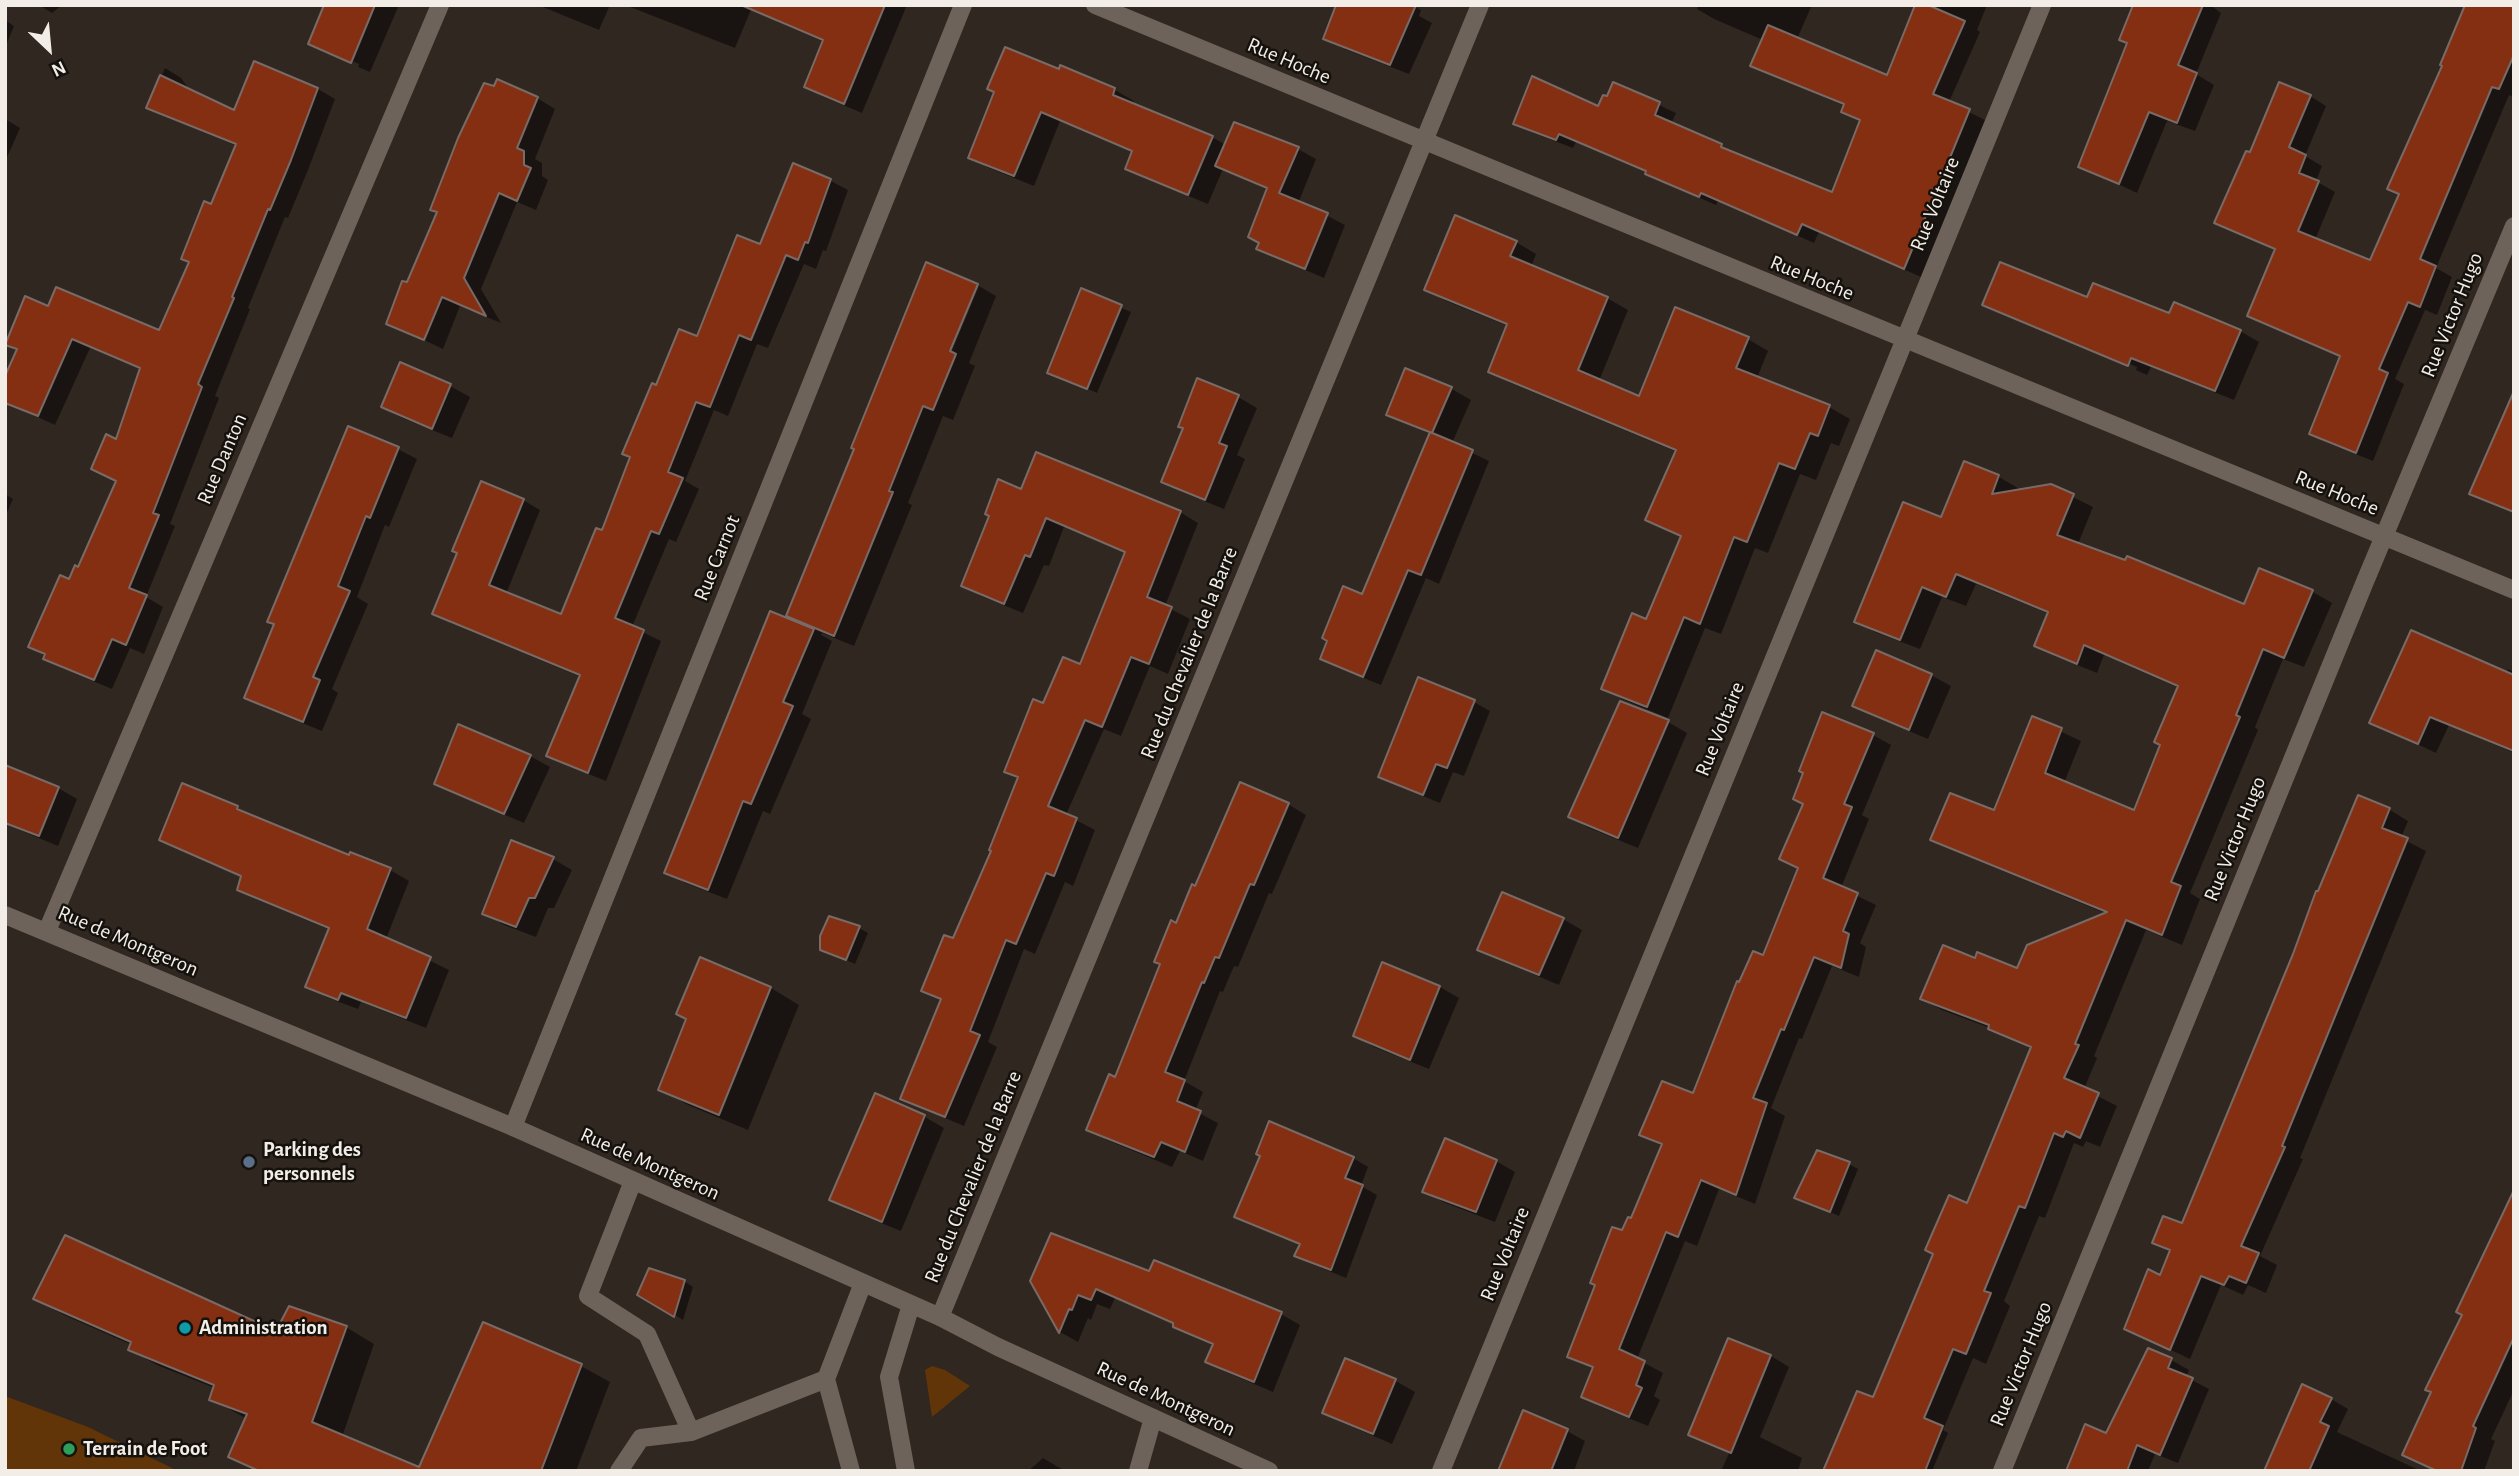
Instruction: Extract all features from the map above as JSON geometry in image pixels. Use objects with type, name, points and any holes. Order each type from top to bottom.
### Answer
[{"type":"street","name":"Rue Danton","points":[[47,932],[440,5]]},
{"type":"street","name":"Rue Carnot","points":[[513,1127],[963,5]]},
{"type":"street","name":"Rue Hoche","points":[[1095,5],[2514,590]]},
{"type":"street","name":"Rue du Chevalier de la Barre","points":[[940,1317],[1480,5]]},
{"type":"street","name":"Rue Voltaire","points":[[1441,1471],[2042,5]]},
{"type":"street","name":"Rue Victor Hugo","points":[[2002,1471],[2364,584],[2514,226]]},
{"type":"street","name":"Rue de Montgeron","points":[[5,915],[513,1127],[940,1317],[998,1348],[1269,1471]]},
{"type":"street","points":[[633,1181],[588,1296],[648,1334],[691,1432]]},
{"type":"street","points":[[851,1471],[826,1379],[863,1283]]},
{"type":"street","points":[[906,1471],[889,1377],[911,1305]]},
{"type":"street","points":[[619,1471],[641,1438],[691,1432],[826,1379]]},
{"type":"street","points":[[1138,1471],[1153,1418]]},
{"type":"shaded area","points":[[932,1366],[945,1370],[970,1386],[932,1417],[925,1370]]},
{"type":"shaded area","name":"Terrain de Foot","points":[[5,1396],[88,1427],[178,1471],[5,1471]]},
{"type":"building","points":[[324,5],[375,5],[351,63],[308,44]]},
{"type":"building","points":[[741,5],[885,5],[844,104],[804,87],[823,40]]},
{"type":"building","points":[[1336,5],[1416,5],[1390,65],[1323,39]]},
{"type":"building","points":[[1915,5],[1928,5],[1965,21],[1933,94],[1970,109],[1904,269],[1802,224],[1797,235],[1701,193],[1699,197],[1559,134],[1556,140],[1513,124],[1532,76],[1598,106],[1603,95],[1607,96],[1613,82],[1660,102],[1655,115],[1722,144],[1721,147],[1832,192],[1860,120],[1841,112],[1844,104],[1750,66],[1768,25],[1887,75]]},
{"type":"building","points":[[2133,5],[2203,5],[2178,65],[2197,73],[2177,123],[2149,112],[2119,184],[2078,167],[2127,43],[2119,40]]},
{"type":"building","points":[[2465,5],[2514,5],[2514,55],[2499,89],[2492,87],[2420,259],[2436,266],[2420,307],[2408,302],[2379,369],[2388,373],[2356,453],[2309,434],[2340,356],[2247,316],[2275,249],[2214,223],[2246,151],[2250,152],[2279,82],[2311,95],[2289,147],[2306,155],[2299,173],[2319,181],[2298,231],[2370,260],[2399,194],[2387,189],[2442,66],[2440,65]]},
{"type":"building","points":[[1005,47],[1059,69],[1060,65],[1115,88],[1113,95],[1213,136],[1188,195],[1125,169],[1132,151],[1041,112],[1014,176],[968,158],[994,92],[987,89]]},
{"type":"building","points":[[254,61],[318,88],[198,384],[202,387],[153,513],[159,515],[129,588],[147,595],[126,645],[112,639],[94,680],[43,659],[45,654],[28,647],[60,575],[69,579],[75,565],[78,567],[116,481],[91,469],[106,434],[116,439],[140,368],[72,339],[38,416],[5,403],[5,376],[17,349],[5,345],[25,296],[48,306],[56,287],[159,330],[189,262],[181,259],[204,201],[211,204],[236,144],[146,108],[160,75],[234,110]]},
{"type":"building","points":[[497,79],[538,97],[517,148],[524,151],[524,165],[531,168],[517,201],[499,193],[464,278],[486,316],[442,297],[424,340],[386,324],[402,281],[407,282],[437,212],[430,210],[458,138],[484,83],[494,86]]},
{"type":"building","points":[[1234,122],[1299,147],[1279,193],[1328,213],[1305,269],[1256,249],[1259,243],[1248,237],[1267,188],[1215,166]]},
{"type":"building","points":[[793,163],[831,179],[808,243],[805,242],[798,260],[786,255],[751,340],[739,335],[710,407],[696,402],[668,472],[683,478],[659,534],[651,531],[615,618],[644,630],[588,773],[546,756],[580,675],[432,614],[457,553],[452,551],[481,481],[524,499],[489,585],[561,614],[596,528],[602,530],[630,457],[622,454],[652,383],[656,385],[679,329],[697,336],[737,235],[760,244]]},
{"type":"building","points":[[1455,215],[1517,241],[1510,256],[1608,297],[1578,370],[1639,396],[1675,307],[1749,337],[1736,368],[1830,405],[1818,436],[1810,433],[1795,469],[1779,463],[1747,542],[1734,537],[1700,624],[1684,617],[1647,707],[1601,689],[1632,613],[1646,619],[1681,536],[1645,520],[1676,450],[1488,372],[1507,324],[1424,290]]},
{"type":"building","points":[[926,262],[978,284],[950,351],[956,354],[933,410],[923,406],[889,491],[893,492],[834,636],[786,616]]},
{"type":"building","points":[[2000,262],[2087,297],[2093,283],[2169,313],[2174,302],[2241,330],[2215,391],[2131,358],[2128,366],[1982,305]]},
{"type":"building","points":[[1081,288],[1122,305],[1087,389],[1047,373]]},
{"type":"building","points":[[400,362],[451,384],[432,429],[381,407]]},
{"type":"building","points":[[1405,368],[1452,387],[1432,433],[1386,415]]},
{"type":"building","points":[[1197,378],[1239,395],[1219,443],[1227,446],[1205,500],[1161,482],[1183,428],[1178,427]]},
{"type":"building","points":[[2514,391],[2514,512],[2469,494]]},
{"type":"building","points":[[348,426],[399,447],[370,518],[366,516],[338,586],[350,591],[313,677],[320,680],[303,722],[244,698],[274,624],[267,622]]},
{"type":"building","points":[[1430,432],[1473,450],[1421,575],[1408,570],[1363,677],[1320,659],[1327,641],[1322,638],[1343,586],[1362,594]]},
{"type":"building","points":[[1036,452],[1181,511],[1147,597],[1172,607],[1149,664],[1131,657],[1102,727],[1085,720],[1048,806],[1077,818],[1054,876],[1046,873],[1016,944],[1006,940],[970,1031],[980,1035],[945,1117],[900,1099],[941,999],[921,991],[944,935],[953,938],[991,851],[989,850],[1018,777],[1004,772],[1033,699],[1043,703],[1063,657],[1080,664],[1125,552],[1046,518],[1030,557],[1025,555],[1004,604],[961,586],[989,516],[985,514],[998,479],[1021,489]]},
{"type":"building","points":[[1964,461],[1999,475],[1992,494],[2051,484],[2074,494],[2057,535],[2125,560],[2127,556],[2244,604],[2259,568],[2313,590],[2284,658],[2263,649],[2236,715],[2240,717],[2171,882],[2181,886],[2162,935],[2126,920],[2075,1044],[2079,1045],[2064,1078],[2099,1093],[2080,1138],[2066,1131],[2063,1137],[2054,1133],[2025,1208],[2019,1206],[1984,1291],[1991,1293],[1966,1354],[1953,1349],[1924,1418],[1943,1426],[1925,1471],[1823,1471],[1857,1391],[1873,1397],[1933,1254],[1925,1250],[1949,1195],[1967,1203],[2031,1047],[1988,1029],[1989,1025],[1920,999],[1943,945],[1975,958],[1977,952],[2017,968],[2027,945],[2107,912],[1930,840],[1950,793],[1994,810],[2032,716],[2062,728],[2045,773],[2134,810],[2160,745],[2154,742],[2178,686],[2084,645],[2077,664],[2034,646],[2048,612],[1956,574],[1946,597],[1922,587],[1900,640],[1854,622],[1903,502],[1941,517]]},
{"type":"building","points":[[770,611],[814,629],[783,702],[793,706],[751,804],[743,801],[708,890],[664,873]]},
{"type":"building","points":[[2411,630],[2514,675],[2514,751],[2430,717],[2418,744],[2369,723]]},
{"type":"building","points":[[1876,650],[1932,674],[1909,730],[1852,706]]},
{"type":"building","points":[[1418,677],[1475,700],[1447,768],[1436,764],[1423,795],[1378,777]]},
{"type":"building","points":[[1620,701],[1669,720],[1618,838],[1568,817]]},
{"type":"building","points":[[1822,712],[1874,733],[1844,804],[1852,807],[1823,878],[1858,893],[1843,931],[1849,934],[1841,968],[1814,957],[1753,1098],[1767,1103],[1736,1195],[1701,1180],[1678,1237],[1666,1232],[1619,1349],[1645,1361],[1636,1385],[1642,1388],[1629,1417],[1581,1397],[1593,1367],[1567,1357],[1595,1285],[1590,1283],[1612,1227],[1622,1230],[1628,1217],[1631,1218],[1662,1144],[1639,1135],[1662,1081],[1693,1093],[1737,981],[1739,982],[1753,951],[1763,955],[1798,868],[1779,859],[1803,804],[1793,799],[1803,773],[1799,771]]},
{"type":"building","points":[[458,724],[531,755],[504,814],[434,784]]},
{"type":"building","points":[[5,765],[59,787],[39,836],[5,823]]},
{"type":"building","points":[[1240,782],[1289,803],[1254,885],[1250,884],[1219,958],[1215,957],[1204,983],[1202,982],[1165,1072],[1185,1080],[1177,1101],[1201,1111],[1185,1152],[1161,1142],[1154,1157],[1086,1130],[1109,1074],[1115,1077],[1160,964],[1154,962],[1171,920],[1176,923],[1192,884],[1195,886]]},
{"type":"building","points":[[182,783],[238,806],[237,809],[349,855],[350,852],[391,868],[367,929],[431,957],[406,1018],[341,993],[338,1000],[305,987],[329,928],[237,890],[241,876],[159,840]]},
{"type":"building","points":[[2358,795],[2390,808],[2382,828],[2408,838],[2282,1146],[2285,1147],[2241,1246],[2259,1253],[2246,1283],[2229,1276],[2224,1285],[2201,1276],[2170,1350],[2124,1329],[2148,1269],[2160,1275],[2170,1250],[2152,1243],[2163,1216],[2182,1223],[2293,954],[2316,891]]},
{"type":"building","points":[[511,840],[554,857],[535,898],[529,898],[516,927],[482,914]]},
{"type":"building","points":[[1502,892],[1564,918],[1539,975],[1477,950]]},
{"type":"building","points":[[829,916],[860,926],[846,960],[820,950],[820,936]]},
{"type":"building","points":[[700,957],[771,987],[719,1115],[658,1090],[686,1019],[676,1014]]},
{"type":"building","points":[[1382,962],[1440,986],[1410,1060],[1353,1036]]},
{"type":"building","points":[[875,1093],[925,1115],[882,1222],[829,1200]]},
{"type":"building","points":[[1269,1121],[1354,1157],[1345,1178],[1363,1185],[1331,1270],[1294,1256],[1300,1244],[1234,1217],[1260,1156],[1256,1154]]},
{"type":"building","points":[[1445,1138],[1497,1160],[1476,1212],[1422,1192]]},
{"type":"building","points":[[1817,1150],[1850,1162],[1830,1212],[1794,1198]]},
{"type":"building","points":[[2514,1190],[2514,1337],[2473,1426],[2476,1428],[2461,1471],[2437,1471],[2402,1455],[2431,1392],[2425,1390],[2462,1315],[2456,1312]]},
{"type":"building","points":[[1051,1233],[1149,1271],[1154,1260],[1282,1312],[1254,1382],[1205,1362],[1213,1344],[1096,1289],[1091,1300],[1078,1295],[1059,1333],[1030,1281]]},
{"type":"building","points":[[65,1235],[276,1331],[289,1306],[347,1326],[312,1422],[419,1467],[483,1322],[582,1364],[541,1471],[259,1471],[228,1457],[247,1414],[209,1400],[214,1385],[128,1350],[131,1342],[33,1299]]},
{"type":"building","points":[[649,1268],[685,1280],[674,1317],[637,1295]]},
{"type":"building","points":[[1728,1338],[1771,1355],[1731,1453],[1688,1435]]},
{"type":"building","points":[[2148,1348],[2172,1358],[2168,1368],[2193,1378],[2160,1455],[2137,1445],[2127,1471],[2066,1471],[2085,1424],[2106,1433]]},
{"type":"building","points":[[1345,1358],[1396,1379],[1373,1434],[1322,1413]]},
{"type":"building","points":[[2302,1384],[2332,1398],[2320,1422],[2329,1426],[2309,1471],[2264,1471]]},
{"type":"building","points":[[1523,1410],[1568,1429],[1551,1471],[1498,1471]]},
{"type":"place","name":"Parking des personnels","points":[[249,1162]]},
{"type":"place","name":"Administration","points":[[185,1328]]},
{"type":"place","name":"Terrain de Foot","points":[[69,1449]]}]
